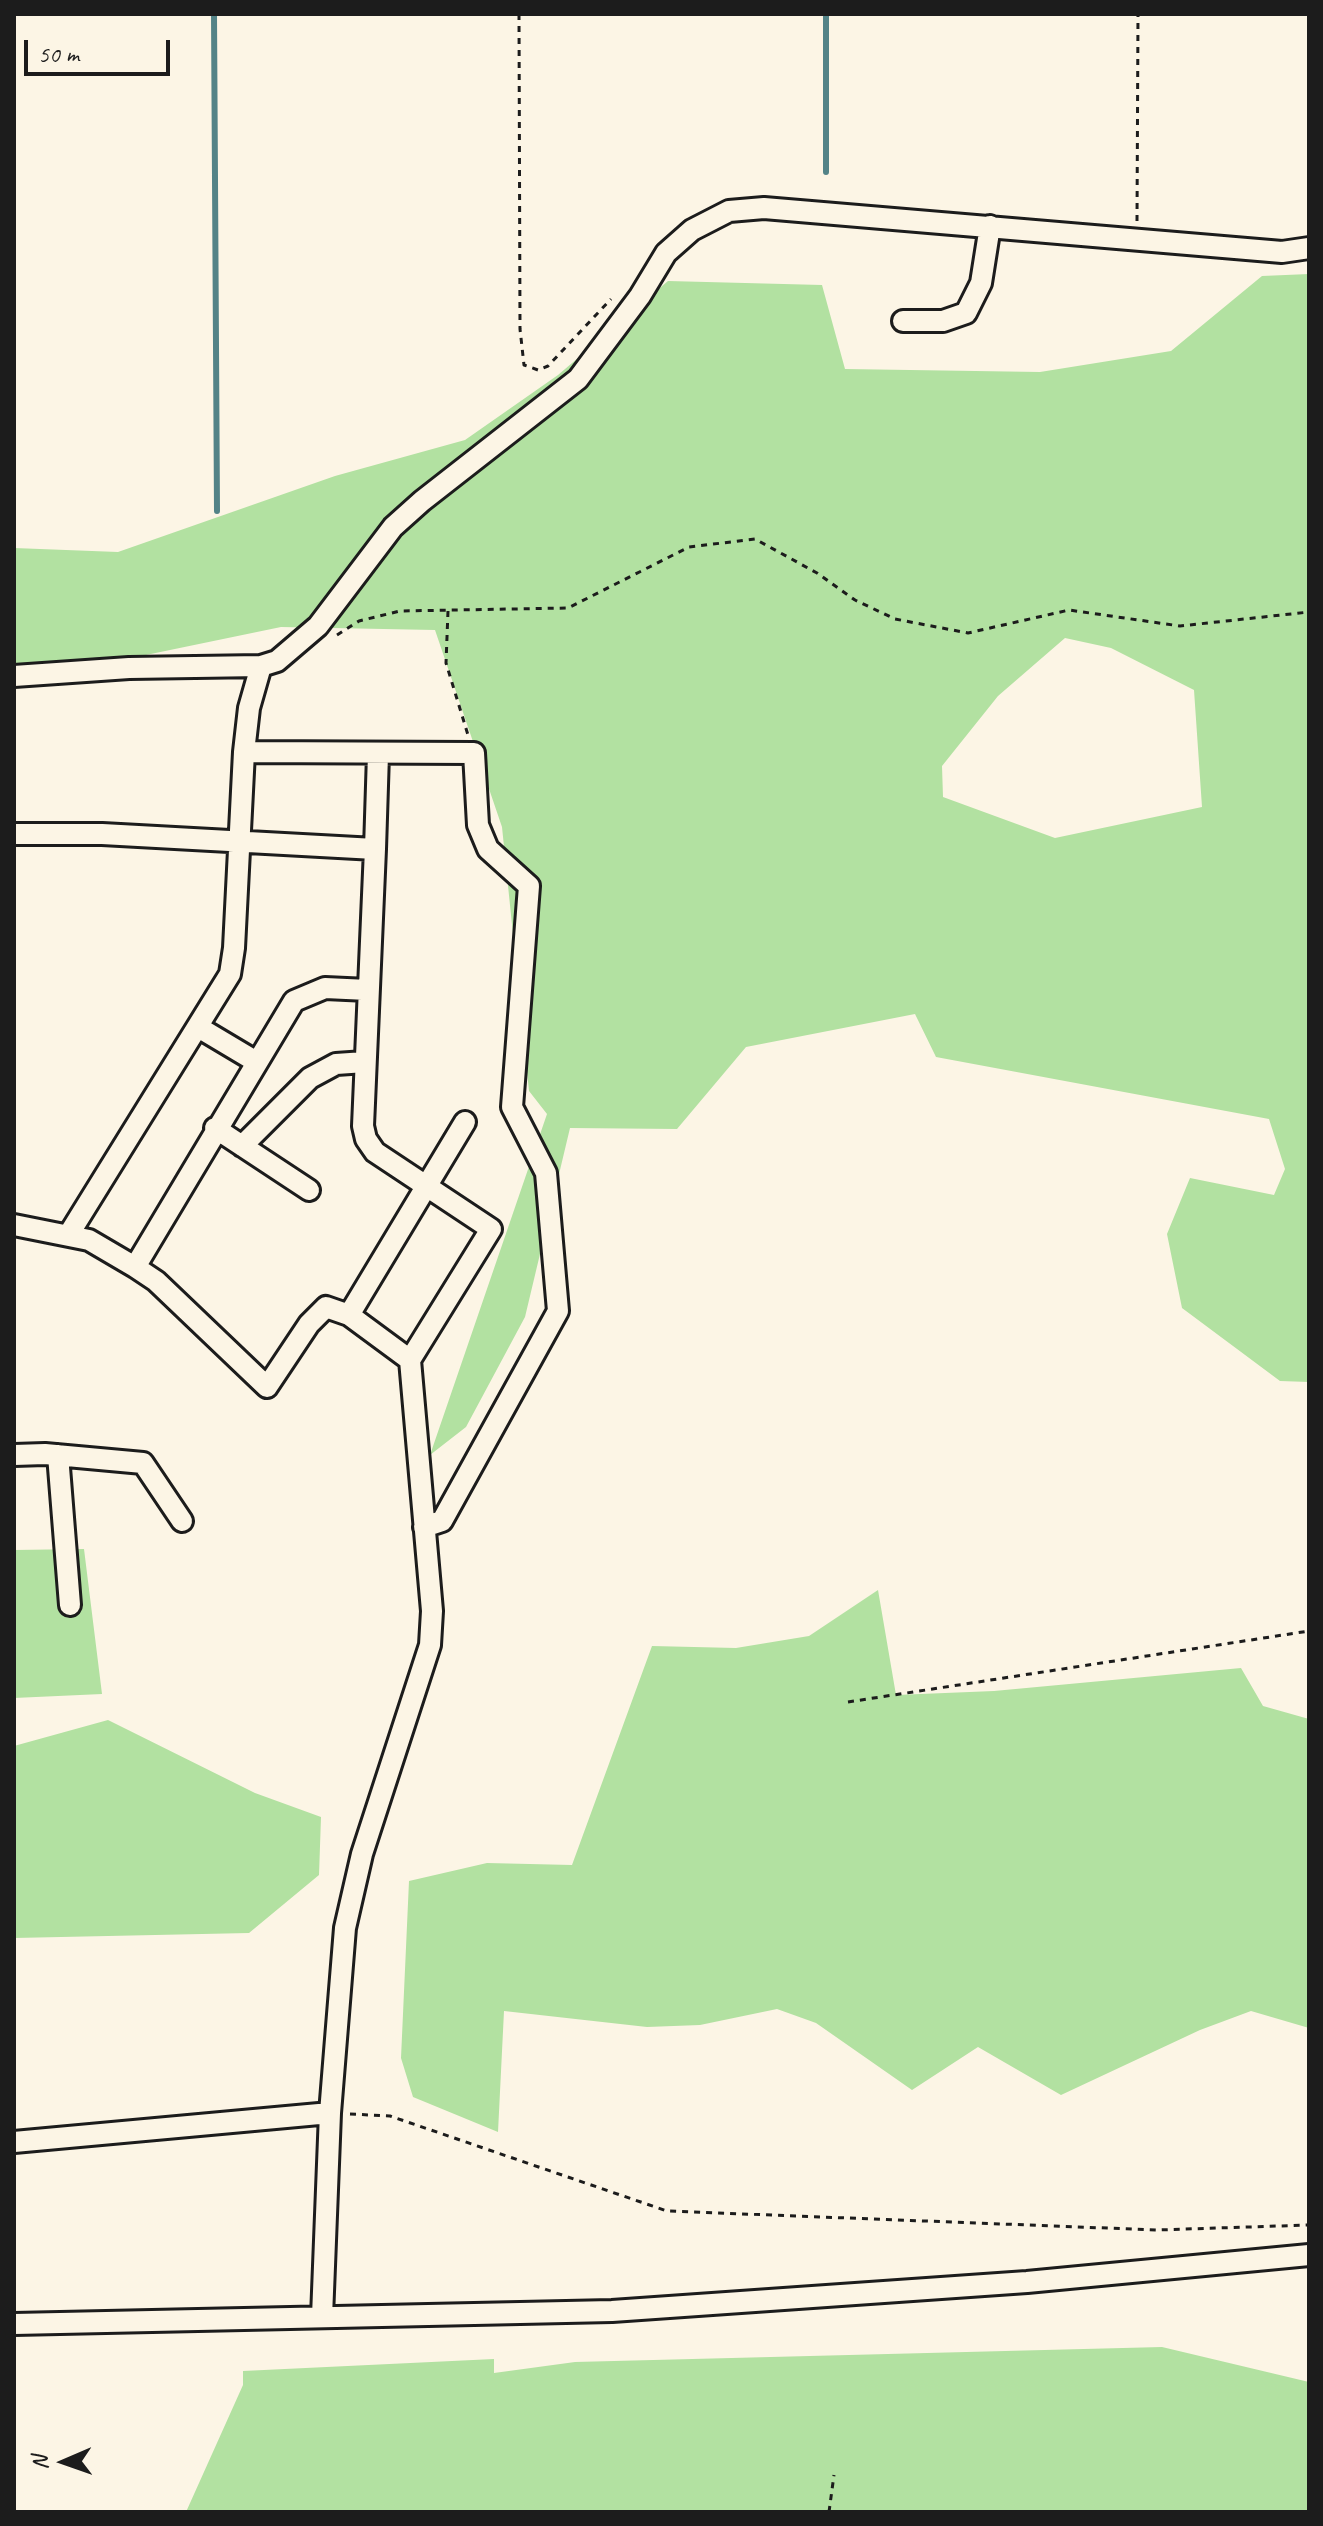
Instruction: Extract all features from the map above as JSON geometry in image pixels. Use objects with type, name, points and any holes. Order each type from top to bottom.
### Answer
[{"type":"street","points":[[14,676],[129,668],[261,666],[277,661],[318,626],[393,527],[578,379],[640,296],[666,253],[703,223],[729,211],[764,208],[1137,237],[1282,252],[1309,248]]},
{"type":"street","points":[[903,321],[943,321],[966,313],[981,283],[990,226]]},
{"type":"street","points":[[69,1234],[230,974],[244,752],[249,708],[261,666]]},
{"type":"street","points":[[244,752],[474,753],[478,825],[488,849],[529,886],[512,1107],[546,1173],[558,1311],[442,1521],[424,1527]]},
{"type":"street","points":[[322,2317],[330,2113],[342,1955],[353,1889],[430,1645],[432,1611],[410,1360],[491,1229],[375,1152],[366,1139],[363,1126],[378,754]]},
{"type":"street","points":[[14,834],[102,834],[375,849]]},
{"type":"street","points":[[135,1267],[255,1061],[294,1001],[325,988],[368,990]]},
{"type":"street","points":[[198,1027],[255,1061]]},
{"type":"street","points":[[242,1146],[310,1078],[336,1064],[365,1062]]},
{"type":"street","points":[[349,1315],[465,1122]]},
{"type":"street","points":[[215,1128],[309,1190]]},
{"type":"street","points":[[14,1225],[89,1240],[135,1267],[156,1281],[267,1387],[320,1311],[335,1308],[410,1360]]},
{"type":"street","points":[[14,1455],[58,1455],[143,1463],[182,1521]]},
{"type":"street","points":[[58,1455],[70,1605]]},
{"type":"street","points":[[14,2142],[330,2113]]},
{"type":"street","points":[[14,2324],[612,2311],[1027,2282],[1309,2255]]},
{"type":"path","points":[[519,14],[520,329],[524,365],[538,370],[548,366],[612,298]]},
{"type":"path","points":[[1137,237],[1138,14]]},
{"type":"path","points":[[334,637],[359,621],[388,613],[568,608],[689,547],[755,539],[817,573],[855,600],[895,619],[968,633],[1069,610],[1180,626],[1309,612]]},
{"type":"path","points":[[448,611],[446,663],[474,753]]},
{"type":"path","points":[[848,1702],[1309,1631]]},
{"type":"path","points":[[330,2113],[390,2116],[501,2151],[583,2184],[667,2211],[1157,2230],[1309,2225]]},
{"type":"path","points":[[829,2512],[834,2475]]},
{"type":"green space","points":[[1309,274],[1309,1382],[1280,1381],[1182,1308],[1167,1234],[1190,1178],[1274,1195],[1285,1169],[1269,1119],[936,1057],[915,1014],[746,1047],[677,1129],[570,1128],[525,1317],[466,1427],[430,1455],[547,1114],[529,1091],[502,827],[435,630],[281,627],[88,667],[14,668],[14,548],[118,552],[335,476],[465,440],[558,375],[668,281],[822,285],[845,369],[1040,372],[1171,351],[1262,276]],"holes":[[[1065,638],[1111,648],[1194,690],[1202,807],[1055,838],[943,797],[942,766],[998,696]]]},
{"type":"green space","points":[[84,1549],[102,1694],[14,1698],[14,1550]]},
{"type":"green space","points":[[878,1590],[896,1695],[994,1691],[1241,1668],[1263,1706],[1309,1719],[1309,2028],[1251,2011],[1200,2030],[1061,2095],[978,2047],[912,2090],[816,2023],[777,2009],[700,2025],[647,2027],[504,2011],[498,2132],[413,2097],[401,2058],[409,1881],[487,1863],[572,1865],[652,1646],[736,1648],[809,1636]]},
{"type":"green space","points":[[108,1720],[255,1793],[321,1817],[319,1875],[249,1933],[14,1938],[14,1746]]},
{"type":"green space","points":[[1162,2347],[1309,2382],[1309,2512],[186,2512],[243,2385],[243,2371],[494,2359],[494,2373],[575,2362]]},
{"type":"waterway","points":[[214,14],[217,511]]},
{"type":"waterway","points":[[826,14],[826,172]]}]
